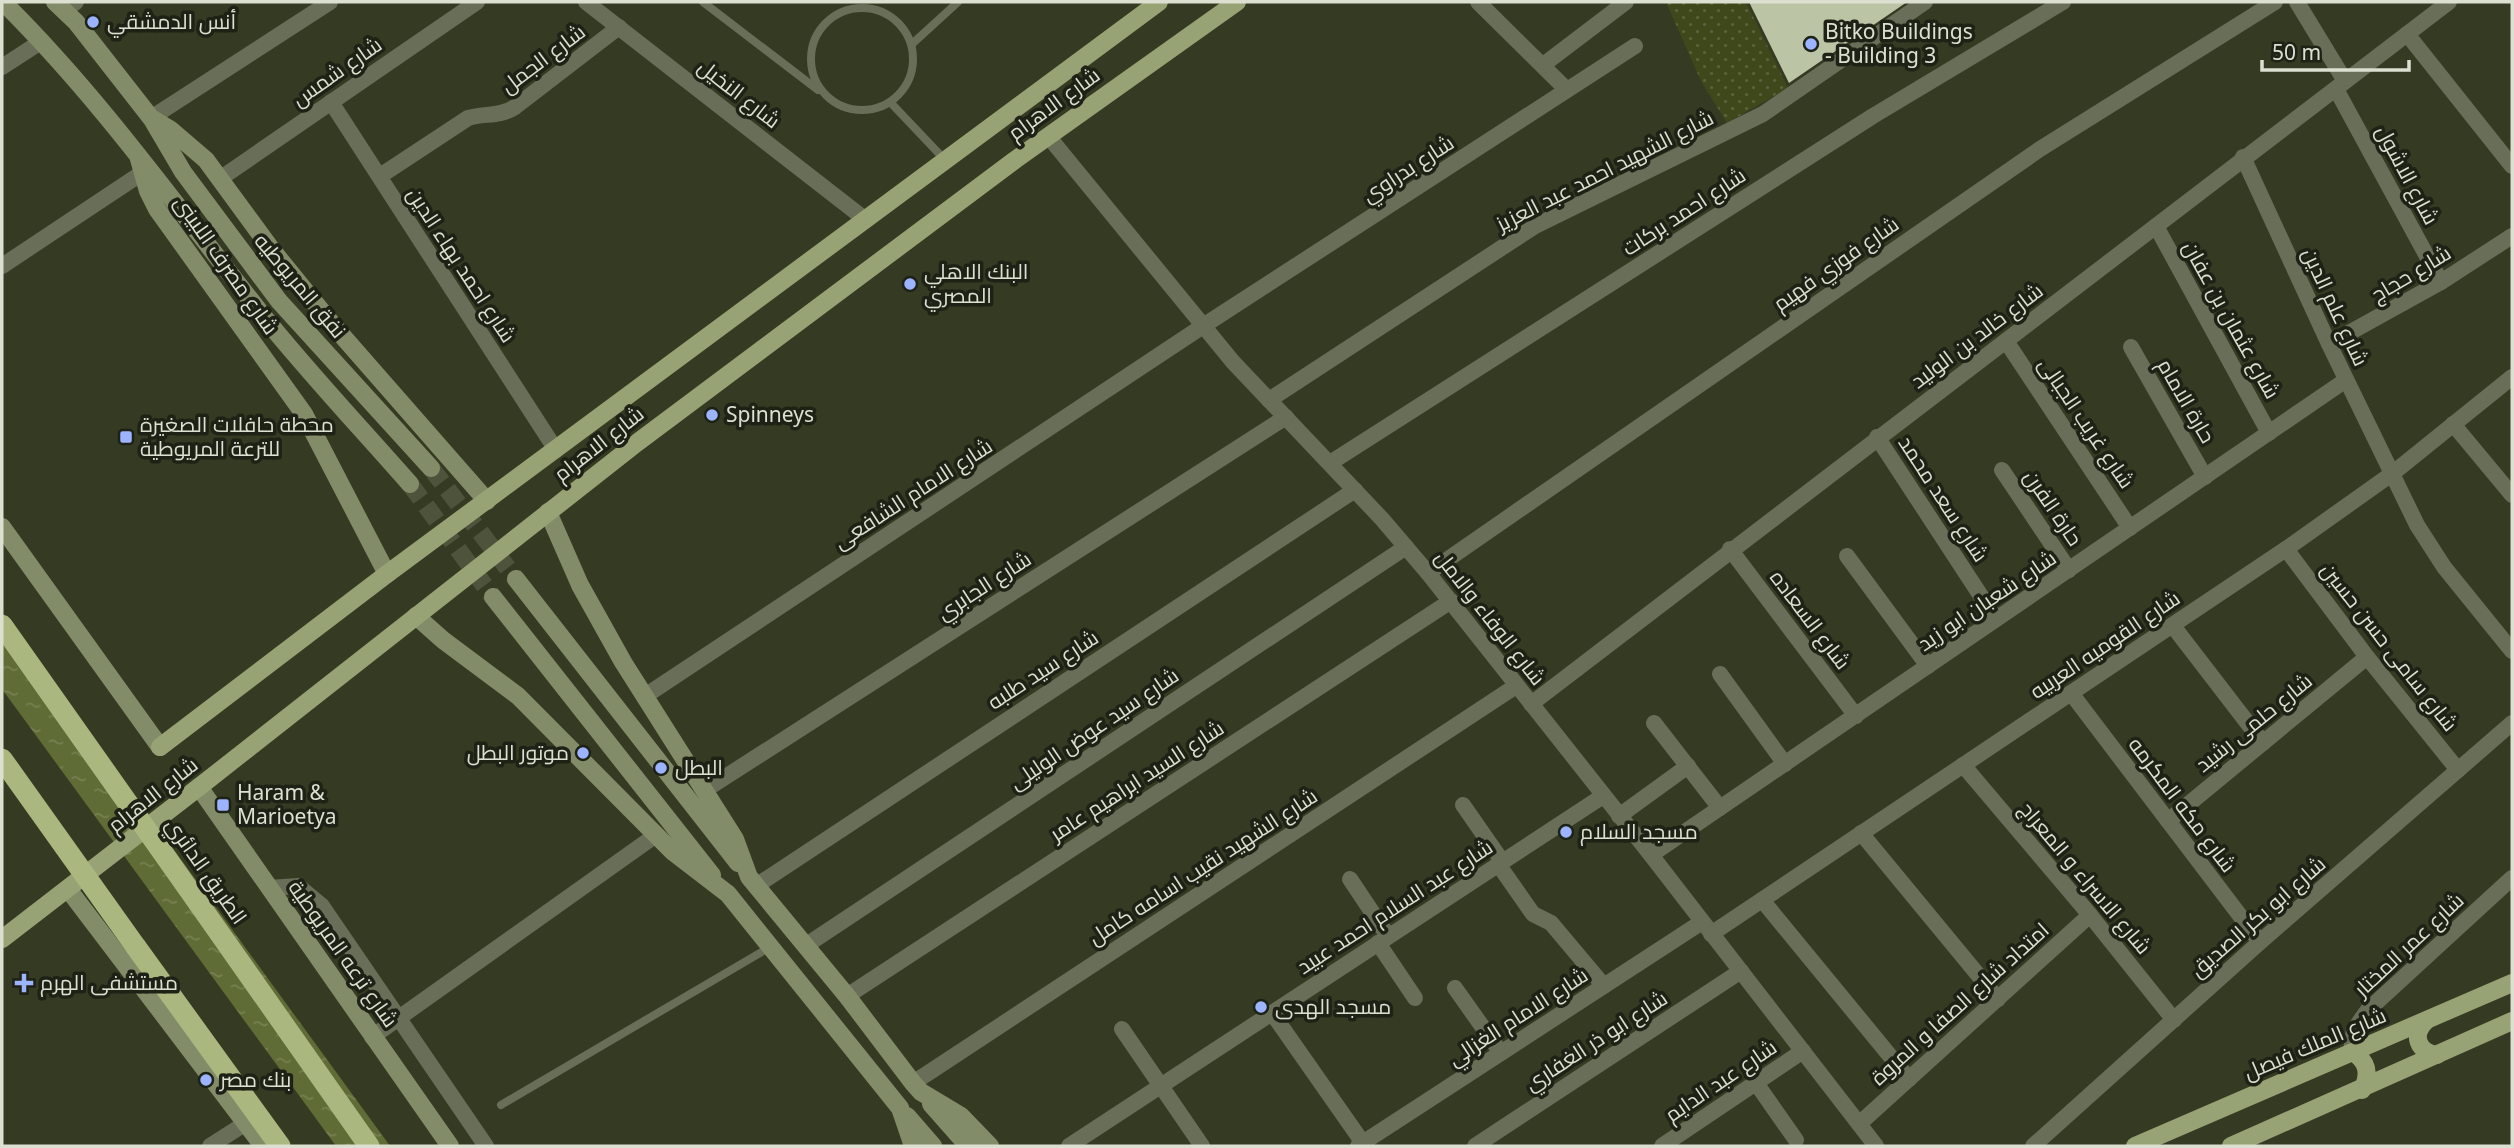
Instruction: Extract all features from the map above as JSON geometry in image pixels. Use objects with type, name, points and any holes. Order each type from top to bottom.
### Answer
[{"type":"highway","name":"الطريق الدائري","points":[[2,625],[369,1146]]},
{"type":"highway","points":[[2,759],[280,1146]]},
{"type":"main road","points":[[3,2],[41,41],[138,152],[261,314],[410,484]]},
{"type":"main road","name":"شارع الاهرام","points":[[4,537],[160,747],[387,574],[1158,2]]},
{"type":"main road","name":"شارع الاهرام","points":[[2,939],[638,442],[1048,136],[1237,2]]},
{"type":"main road","points":[[65,5],[151,118],[171,130],[206,160],[272,250],[332,324],[487,501]]},
{"type":"main road","name":"نفق المريوطيه","points":[[151,118],[183,172],[279,302],[431,468]]},
{"type":"main road","name":"شارع مصرف اللبينى","points":[[138,152],[152,200],[304,414],[387,574]]},
{"type":"main road","points":[[548,512],[580,584],[645,696],[740,847],[752,881]]},
{"type":"main road","points":[[516,579],[917,1088],[968,1146]]},
{"type":"main road","points":[[493,597],[727,894],[933,1146]]},
{"type":"main road","points":[[416,616],[443,640],[518,696],[656,835],[686,863],[727,894]]},
{"type":"main road","name":"شارع ترعه المريوطية","points":[[199,787],[450,1146]]},
{"type":"main road","points":[[74,885],[262,1146]]},
{"type":"main road","name":"شارع الملك فيصل","points":[[2135,1146],[2512,983]]},
{"type":"main road","points":[[2426,1021],[2420,1026],[2418,1042],[2422,1049],[2437,1055]]},
{"type":"main road","points":[[2231,1146],[2512,1021]]},
{"type":"main road","points":[[2353,1052],[2362,1058],[2367,1069],[2367,1080],[2362,1090]]},
{"type":"main road","points":[[917,1088],[961,1116],[990,1146]]},
{"type":"main road","points":[[900,1108],[913,1146]]},
{"type":"street","points":[[151,118],[330,2]]},
{"type":"street","name":"شارع شمس","points":[[221,178],[477,2]]},
{"type":"street","name":"شارع النخيل","points":[[586,2],[866,220]]},
{"type":"street","points":[[1478,2],[1567,90]]},
{"type":"street","points":[[1543,65],[1626,2]]},
{"type":"street","name":"شارع الشهيد احمد عبد العزيز","points":[[1269,400],[1535,226],[1763,114],[1925,2]]},
{"type":"street","name":"شارع احمد بركات","points":[[1331,463],[1861,123],[2063,2]]},
{"type":"street","name":"شارع فوزي فهيم","points":[[1428,573],[2040,149],[2276,2]]},
{"type":"street","name":"شارع الاشول","points":[[2297,2],[2441,282]]},
{"type":"street","name":"شارع خالد بن الوليد","points":[[1531,704],[1730,549],[2449,2]]},
{"type":"street","name":"شارع الجمل","points":[[380,176],[468,118],[497,115],[515,107],[619,27]]},
{"type":"street","points":[[2407,34],[2512,166]]},
{"type":"street","points":[[2,66],[41,41]]},
{"type":"street","name":"شارع بدراوي","points":[[1203,326],[1635,46]]},
{"type":"street","name":"شارع احمد بهاء الدين","points":[[331,102],[556,450]]},
{"type":"street","name":"شارع الوفاء والامل","points":[[1048,136],[1203,326],[1269,400],[1331,463],[1451,601],[1877,1146]]},
{"type":"street","name":"شارع علم الدين","points":[[2243,157],[2346,380],[2428,545],[2512,651]]},
{"type":"street","points":[[2,266],[142,173]]},
{"type":"street","name":"شارع عثمان بن عفان","points":[[2156,226],[2269,433]]},
{"type":"street","name":"شارع حجاج","points":[[2329,344],[2441,282],[2512,236]]},
{"type":"street","name":"شارع الامام الشافعى","points":[[645,696],[1203,326]]},
{"type":"street","name":"شارع غريب الجبالى","points":[[2006,341],[2130,528]]},
{"type":"street","name":"حارة الامام","points":[[2131,347],[2204,477]]},
{"type":"street","name":"شارع القوميه العربيه","points":[[1706,928],[1762,900],[2286,549],[2393,473],[2512,377]]},
{"type":"street","name":"شارع شعبان ابو زيد","points":[[1651,855],[2346,380]]},
{"type":"street","name":"شارع الجابري","points":[[705,790],[1286,417]]},
{"type":"street","points":[[2453,425],[2512,495]]},
{"type":"street","name":"شارع سعد محمد","points":[[1877,437],[1996,619]]},
{"type":"street","name":"حارة الفرن","points":[[2002,470],[2069,570]]},
{"type":"street","name":"شارع سيد طلبه","points":[[752,881],[1354,490]]},
{"type":"street","name":"شارع سيد عوض الوليلى","points":[[805,946],[1406,547]]},
{"type":"street","name":"شارع السعاده","points":[[1730,549],[1856,716]]},
{"type":"street","name":"شارع سامى حسن حسين","points":[[2286,549],[2367,657],[2458,770]]},
{"type":"street","points":[[1847,556],[1928,666]]},
{"type":"street","name":"شارع السيد ابراهيم عامر","points":[[847,996],[1451,601]]},
{"type":"street","points":[[2173,626],[2263,743]]},
{"type":"street","name":"شارع حلمى رشيد","points":[[2168,821],[2367,657]]},
{"type":"street","points":[[1720,674],[1785,764]]},
{"type":"street","name":"شارع الشهيد نقيب اسامه كامل","points":[[917,1088],[1516,686]]},
{"type":"street","name":"شارع مكه المكرمه","points":[[2071,693],[2260,942]]},
{"type":"street","points":[[1654,723],[1720,808]]},
{"type":"street","name":"شارع ابو بكر الصديق","points":[[2033,1146],[2260,942],[2512,723]]},
{"type":"street","name":"شارع الاسراء و المعراج","points":[[1963,765],[2090,915],[2174,1020]]},
{"type":"street","points":[[1619,816],[1688,766]]},
{"type":"street","name":"شارع عبد السلام احمد عبيد","points":[[1069,1146],[1603,796]]},
{"type":"street","points":[[1463,805],[1532,914],[1551,923],[1604,986]]},
{"type":"street","points":[[1861,833],[1998,999]]},
{"type":"street","points":[[372,1037],[656,835]]},
{"type":"street","name":"شارع عمر المختار","points":[[2353,1052],[2352,1035],[2368,1010],[2512,878]]},
{"type":"street","points":[[1350,879],[1415,998]]},
{"type":"street","points":[[269,888],[298,886],[322,906],[486,1146]]},
{"type":"street","points":[[1762,900],[1909,1079]]},
{"type":"street","name":"امتداد شارع الصفا و المروة","points":[[1859,1124],[2090,915]]},
{"type":"street","name":"شارع الامام الغزالي","points":[[1360,1145],[1604,986],[1706,928]]},
{"type":"street","name":"شارع ابو ذر الغفاري","points":[[1475,1146],[1741,971]]},
{"type":"street","points":[[1455,988],[1501,1053]]},
{"type":"street","points":[[1272,1013],[1360,1145]]},
{"type":"street","points":[[1122,1029],[1202,1146]]},
{"type":"street","name":"شارع عبد الدايم","points":[[1662,1146],[1803,1051]]},
{"type":"street","points":[[1756,1083],[1797,1140]]},
{"type":"street","points":[[210,1146],[246,1123]]},
{"type":"lane","points":[[704,2],[824,94],[845,107],[857,110],[868,110],[890,102],[906,86],[911,76],[914,65],[912,44],[898,21],[887,13],[861,7],[836,14],[817,33],[812,46],[812,72],[824,94]]},
{"type":"lane","points":[[912,44],[958,2]]},
{"type":"lane","points":[[890,102],[946,161]]},
{"type":"lane","points":[[501,1105],[770,947]]},
{"type":"shaded area","points":[[1666,2],[1746,2],[1788,88],[1727,123],[1701,81]]},
{"type":"water","points":[[2,614],[390,1146],[336,1146],[2,689]]},
{"type":"building","name":"Bitko Buildings - Building 3","points":[[1749,2],[1907,2],[1789,83]]},
{"type":"tunnel","points":[[431,468],[516,579]]},
{"type":"tunnel","points":[[410,484],[493,597]]},
{"type":"place","name":"أنس الدمشقي","points":[[93,22]]},
{"type":"place","name":"Bitko Buildings - Building 3","points":[[1811,44]]},
{"type":"place","name":"البنك الاهلي المصري","points":[[910,284]]},
{"type":"place","name":"Spinneys","points":[[712,415]]},
{"type":"place","name":"محطة حافلات الصغيرة للترعة المريوطية","points":[[126,437]]},
{"type":"place","name":"موتور البطل","points":[[583,753]]},
{"type":"place","name":"البطل","points":[[661,768]]},
{"type":"place","name":"Haram & Marioetya","points":[[223,805]]},
{"type":"place","name":"مسجد السلام","points":[[1566,832]]},
{"type":"place","name":"مستشفى الهرم","points":[[24,983]]},
{"type":"place","name":"مسجد الهدى","points":[[1261,1007]]},
{"type":"place","name":"بنك مصر","points":[[206,1080]]}]
